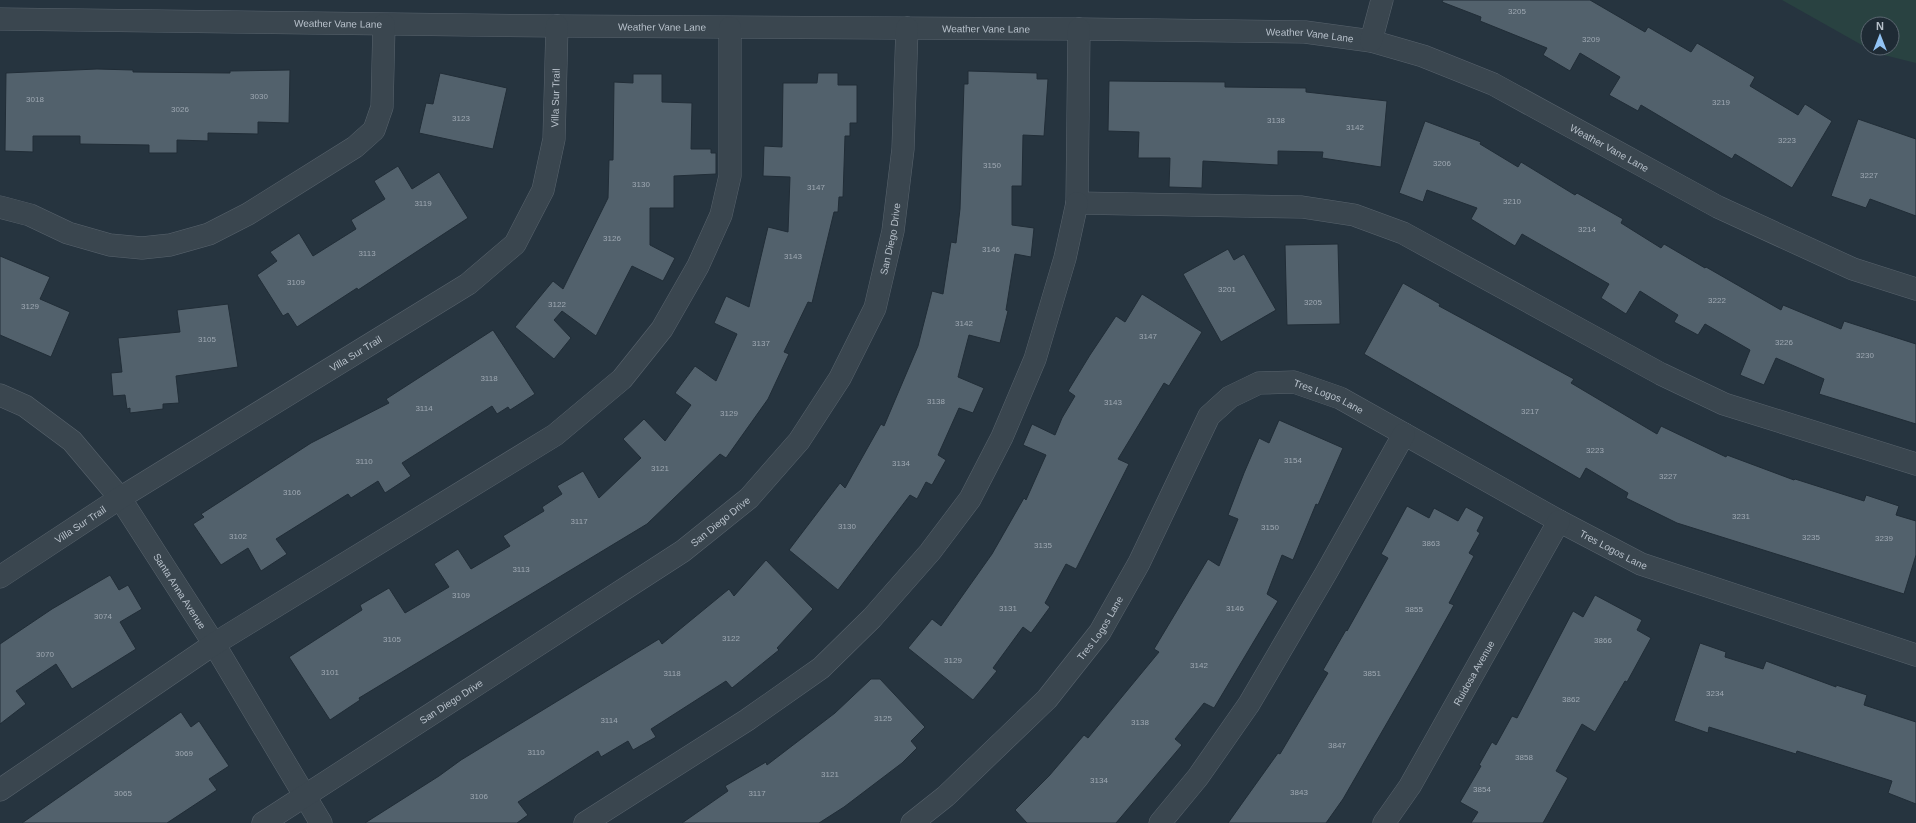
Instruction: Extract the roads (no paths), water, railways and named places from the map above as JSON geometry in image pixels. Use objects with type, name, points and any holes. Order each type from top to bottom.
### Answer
[{"type":"street","points":[[1371,41],[1382,0]]},
{"type":"street","name":"Weather Vane Lane","points":[[0,19],[384,25],[1079,29],[1305,32],[1371,41],[1423,56],[1493,84],[1718,207],[1853,269],[1916,289]]},
{"type":"street","points":[[0,206],[30,214],[68,233],[110,245],[142,248],[170,245],[209,234],[248,214],[355,147],[374,130],[382,107],[384,25]]},
{"type":"street","name":"Villa Sur Trail","points":[[0,577],[120,498],[468,284],[515,244],[543,190],[554,139],[557,26]]},
{"type":"street","points":[[0,790],[214,644],[555,435],[622,379],[662,329],[698,266],[721,214],[730,176],[730,28]]},
{"type":"street","name":"San Diego Drive","points":[[264,823],[683,551],[748,498],[799,440],[840,378],[875,308],[893,231],[903,149],[907,28]]},
{"type":"street","points":[[585,823],[747,720],[821,668],[872,618],[930,552],[970,499],[1002,436],[1037,352],[1065,258],[1077,203],[1079,29]]},
{"type":"street","points":[[1077,203],[1302,206],[1354,215],[1409,237],[1654,371],[1724,404],[1916,464]]},
{"type":"street","name":"Tres Logos Lane","points":[[912,823],[946,796],[1047,699],[1100,632],[1139,563],[1209,416],[1230,397],[1259,383],[1294,382],[1340,398],[1559,521],[1641,564],[1916,655]]},
{"type":"street","name":"Santa Anna Avenue","points":[[0,395],[25,406],[72,441],[120,498],[214,644],[304,797],[321,823]]},
{"type":"street","points":[[1160,823],[1198,777],[1249,704],[1326,573],[1404,434]]},
{"type":"street","name":"Ruidosa Avenue","points":[[1384,823],[1414,780],[1559,521]]}]
